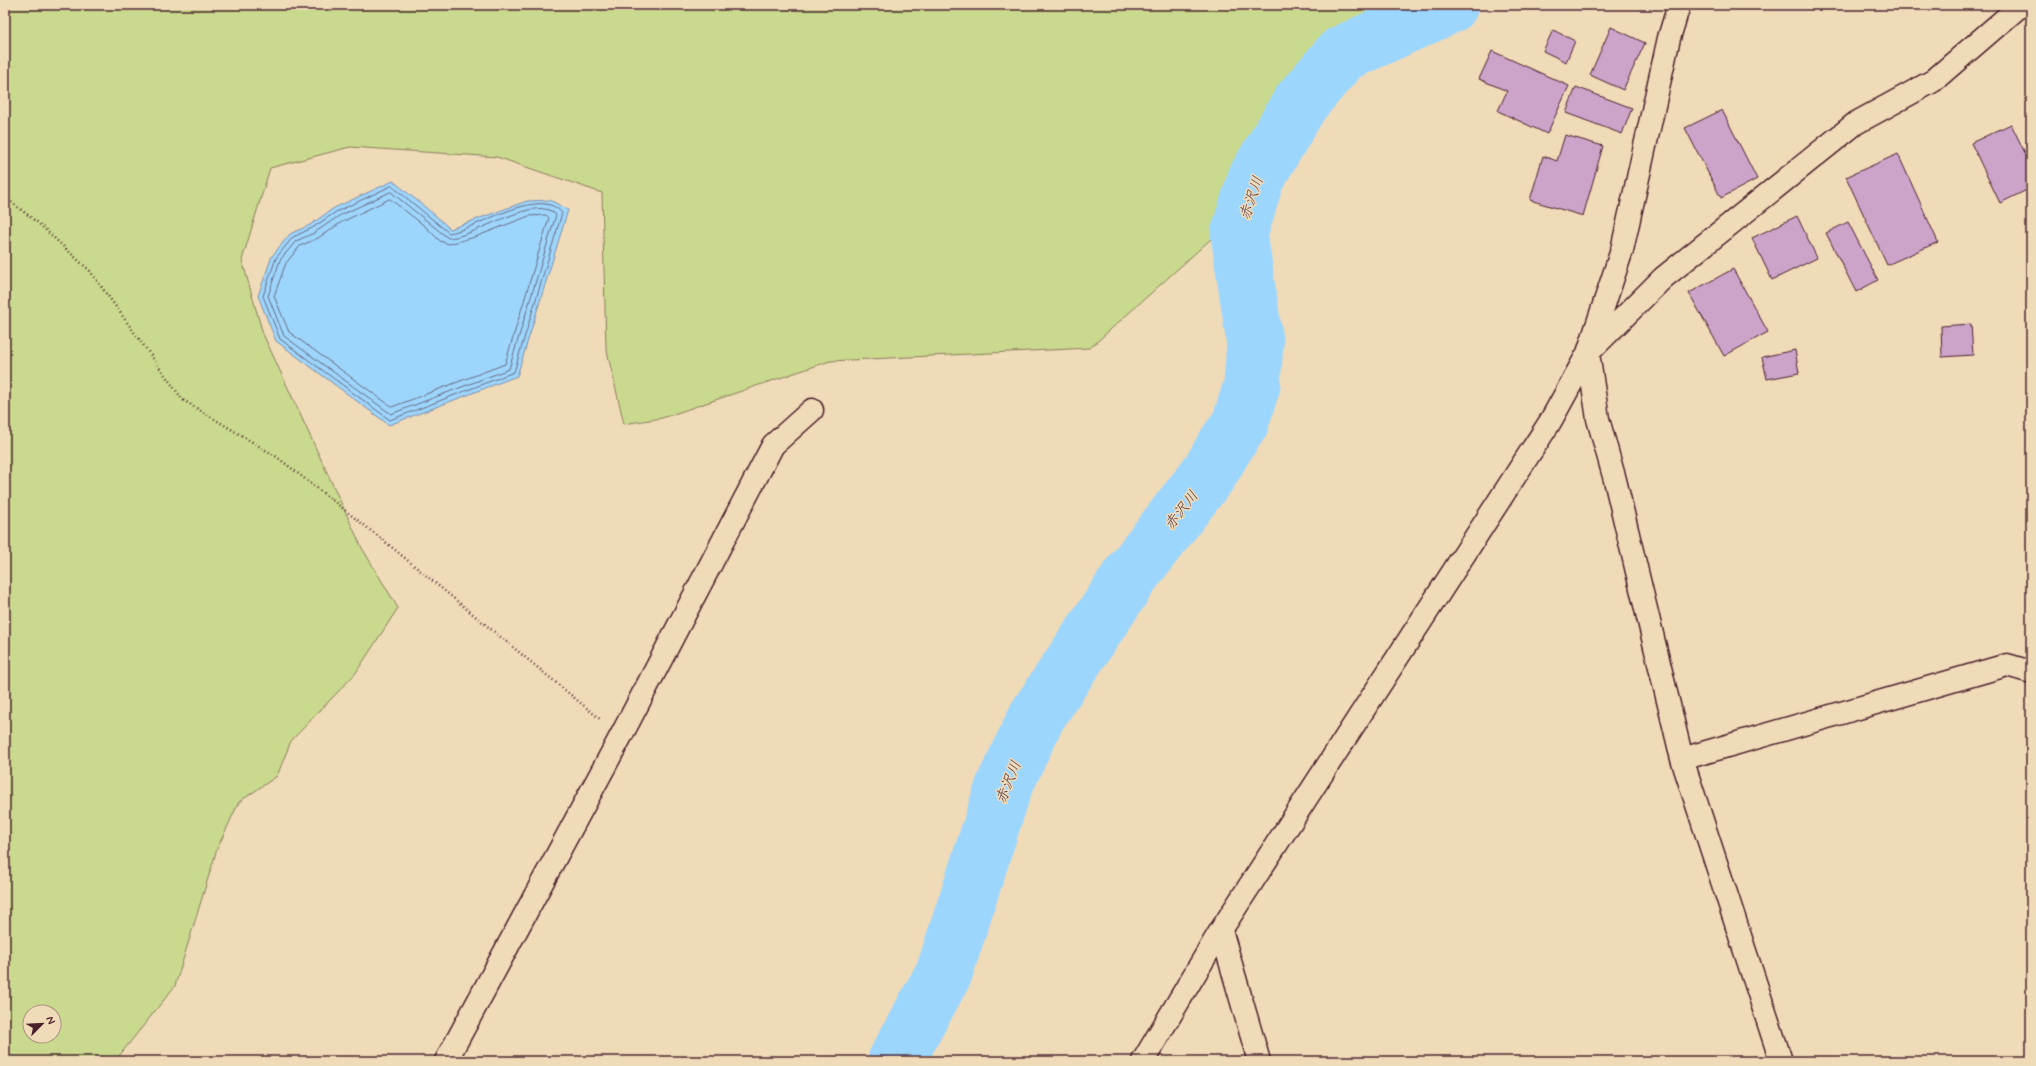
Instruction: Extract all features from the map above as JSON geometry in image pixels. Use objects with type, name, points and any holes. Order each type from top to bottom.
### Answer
[{"type":"street","points":[[1143,1061],[1221,930],[1550,422],[1588,353],[1622,250],[1669,38],[1679,5]]},
{"type":"street","points":[[1588,353],[1669,273],[1856,124],[1933,81],[2021,5]]},
{"type":"street","points":[[1588,353],[1598,419],[1615,480],[1682,759],[1781,1061]]},
{"type":"street","points":[[446,1061],[621,736],[773,445],[812,410]]},
{"type":"street","points":[[1682,759],[2007,665],[2031,672]]},
{"type":"street","points":[[1221,930],[1259,1061]]},
{"type":"path","points":[[5,197],[38,222],[90,272],[183,400],[277,456],[383,540],[621,736]]},
{"type":"green space","points":[[5,5],[1396,5],[1231,221],[1090,348],[830,361],[662,418],[624,424],[606,347],[602,193],[497,157],[350,147],[270,168],[242,260],[263,334],[362,548],[398,608],[355,674],[291,741],[277,776],[239,802],[217,849],[175,986],[115,1061],[5,1061]]},
{"type":"water","points":[[393,181],[450,229],[527,201],[550,200],[568,210],[517,376],[389,425],[276,341],[258,296],[272,256],[290,234],[310,225],[334,208]]},
{"type":"building","points":[[1611,27],[1645,43],[1623,90],[1590,75]]},
{"type":"building","points":[[1553,30],[1575,41],[1566,62],[1543,51]]},
{"type":"building","points":[[1492,51],[1569,86],[1547,134],[1498,111],[1507,91],[1479,79]]},
{"type":"building","points":[[1576,87],[1632,108],[1622,134],[1566,113]]},
{"type":"building","points":[[1722,110],[1757,179],[1721,198],[1685,128]]},
{"type":"building","points":[[2011,124],[2031,165],[2031,188],[2000,203],[1971,143]]},
{"type":"building","points":[[1565,135],[1603,146],[1583,216],[1530,200],[1543,156],[1557,161]]},
{"type":"building","points":[[1898,154],[1938,242],[1887,265],[1846,177]]},
{"type":"building","points":[[1797,216],[1817,258],[1772,280],[1752,238]]},
{"type":"building","points":[[1848,222],[1878,280],[1856,292],[1826,233]]},
{"type":"building","points":[[1733,269],[1768,332],[1724,356],[1689,293]]},
{"type":"building","points":[[1971,324],[1973,355],[1942,357],[1941,326]]},
{"type":"building","points":[[1795,350],[1799,373],[1767,379],[1762,357]]},
{"type":"waterway","name":"赤沢川","points":[[896,1061],[944,973],[1004,786],[1037,716],[1133,572],[1210,472],[1240,424],[1252,385],[1255,343],[1239,234],[1256,178],[1301,102],[1342,54],[1450,5]]}]
